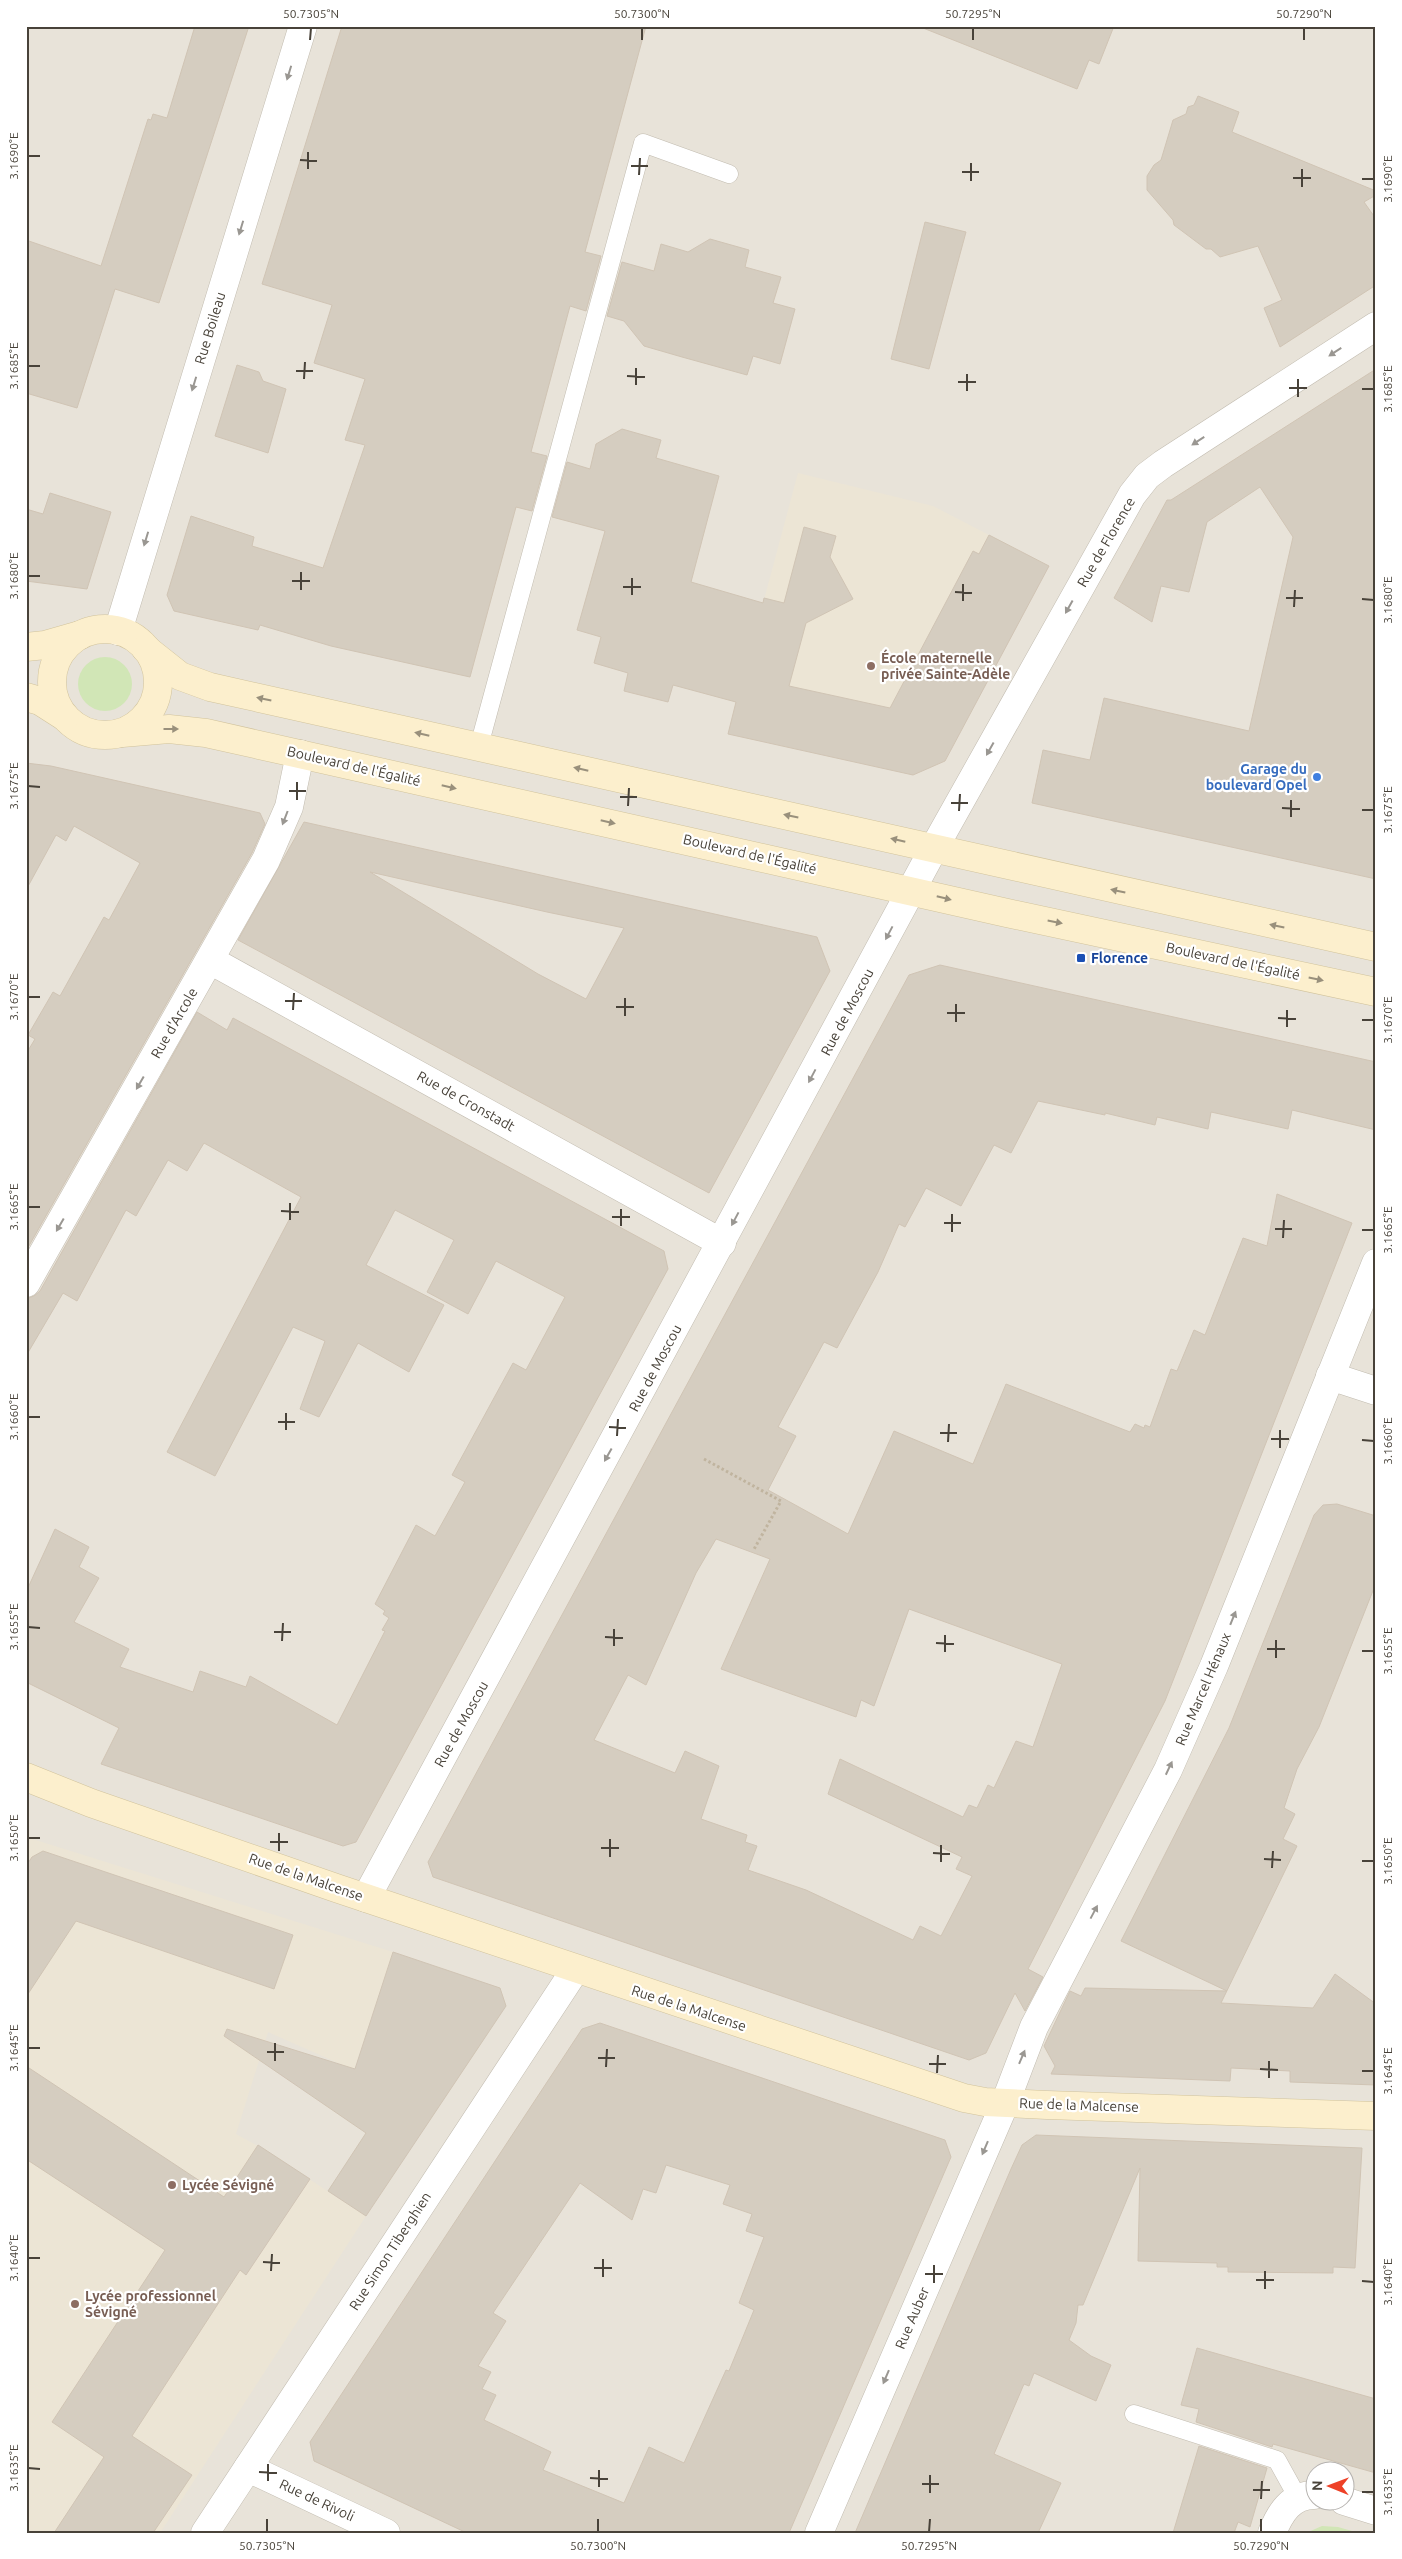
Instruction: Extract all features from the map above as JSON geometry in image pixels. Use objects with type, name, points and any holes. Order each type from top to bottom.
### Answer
[{"type":"main road","points":[[26,647],[46,645],[101,630],[118,631],[134,638],[180,676],[210,687],[1376,947]]},
{"type":"main road","points":[[65,717],[56,702],[53,675],[63,650],[84,634]]},
{"type":"main road","points":[[26,697],[40,701],[87,732],[105,736],[122,732],[144,719],[156,697],[157,672],[155,663],[146,649]]},
{"type":"main road","name":"Boulevard de l'Égalité","points":[[122,732],[184,729],[912,890],[1007,913],[1376,992]]},
{"type":"main road","name":"Rue de la Malcense","points":[[26,1777],[91,1803],[575,1970],[964,2098],[1004,2103],[1376,2116]]},
{"type":"street","name":"Rue Boileau","points":[[118,631],[303,26]]},
{"type":"street","name":"Rue de Florence","points":[[912,890],[1132,495],[1147,476],[1376,326]]},
{"type":"street","name":"Rue d'Arcole","points":[[26,1283],[210,960],[279,832],[289,806],[300,754]]},
{"type":"street","name":"Rue de Moscou","points":[[366,1898],[912,890]]},
{"type":"street","name":"Rue de Cronstadt","points":[[210,960],[722,1243]]},
{"type":"street","name":"Rue Marcel Hénaux","points":[[1004,2103],[1034,2027],[1147,1812],[1193,1714],[1376,1263]]},
{"type":"street","points":[[1330,1376],[1376,1391]]},
{"type":"street","name":"Rue Simon Tiberghien","points":[[205,2533],[575,1970]]},
{"type":"street","name":"Rue Auber","points":[[820,2533],[1004,2103]]},
{"type":"street","name":"Rue de Rivoli","points":[[248,2468],[386,2533]]},
{"type":"street","points":[[1272,2533],[1286,2507],[1304,2497]]},
{"type":"street","points":[[1354,2505],[1376,2511]]},
{"type":"lane","points":[[479,746],[642,143],[729,174]]},
{"type":"lane","points":[[1134,2414],[1277,2460],[1304,2494]]},
{"type":"path","points":[[704,1459],[780,1501],[753,1551]]},
{"type":"shaded area","points":[[26,26],[1376,26],[1376,2533],[26,2533]]},
{"type":"shaded area","name":"École maternelle privée Sainte-Adèle","points":[[798,473],[933,506],[1049,566],[945,761],[913,775],[728,734]]},
{"type":"shaded area","name":"Lycée Sévigné","points":[[26,1837],[393,1952],[354,2070],[268,2032],[236,2134],[258,2146],[366,2216],[160,2533],[26,2533]]},
{"type":"green space","points":[[100,657],[110,657],[120,661],[128,669],[132,684],[128,699],[120,707],[110,711],[100,711],[90,707],[82,699],[78,689],[78,679],[82,669],[90,661]]},
{"type":"green space","points":[[1322,2526],[1338,2527],[1359,2533],[1306,2533]]},
{"type":"building","points":[[195,26],[249,26],[159,303],[115,289],[77,408],[26,393],[26,240],[101,266],[148,119],[151,120],[153,114],[167,118]]},
{"type":"building","points":[[342,26],[646,26],[585,252],[601,256],[586,311],[570,306],[531,452],[547,456],[532,511],[516,507],[470,677],[331,646],[260,625],[258,630],[174,611],[167,595],[191,516],[254,537],[252,546],[323,568],[365,445],[345,440],[365,379],[314,363],[332,305],[262,284]]},
{"type":"building","points":[[924,26],[1114,26],[1099,64],[1089,60],[1077,89],[923,28]]},
{"type":"building","points":[[1198,96],[1239,112],[1232,132],[1376,191],[1376,195],[1364,202],[1376,219],[1376,285],[1280,347],[1264,308],[1282,300],[1258,246],[1220,257],[1174,225],[1173,220],[1147,190],[1147,176],[1154,165],[1161,160],[1173,120],[1186,114],[1188,107],[1194,105]]},
{"type":"building","points":[[925,222],[966,232],[929,369],[891,359]]},
{"type":"building","points":[[710,239],[749,250],[745,267],[781,277],[773,303],[795,309],[780,364],[753,356],[747,375],[682,357],[644,346],[624,321],[607,316],[622,262],[654,271],[661,244],[688,252]]},
{"type":"building","points":[[237,365],[259,372],[263,381],[286,389],[268,453],[215,436]]},
{"type":"building","points":[[1376,369],[1376,879],[1032,803],[1043,750],[1090,760],[1104,698],[1249,731],[1293,537],[1260,487],[1207,522],[1189,592],[1161,586],[1152,622],[1114,598],[1167,500],[1171,500]]},
{"type":"building","points":[[622,429],[661,440],[656,458],[719,476],[691,582],[763,603],[764,598],[784,603],[804,527],[836,536],[830,557],[853,599],[806,623],[789,686],[890,708],[973,551],[979,554],[989,535],[1049,566],[945,761],[913,775],[728,734],[736,702],[673,685],[668,702],[624,691],[628,673],[594,663],[601,637],[577,630],[605,531],[552,517],[567,462],[590,469],[596,444]]},
{"type":"building","points":[[50,493],[111,512],[87,589],[26,581],[26,509],[43,514]]},
{"type":"building","points":[[26,763],[51,766],[260,813],[265,824],[252,853],[26,1251],[26,1054],[35,1039],[28,1035],[53,992],[60,996],[104,917],[109,920],[140,863],[74,826],[66,841],[56,835],[26,890]]},
{"type":"building","points":[[304,822],[817,937],[830,971],[709,1193],[238,940]],"holes":[[[370,872],[624,928],[586,999],[538,974]]]},
{"type":"building","points":[[940,965],[1376,1062],[1376,1130],[1292,1110],[1288,1129],[1211,1112],[1208,1129],[1157,1117],[1155,1125],[1105,1113],[1105,1115],[1038,1101],[1011,1153],[994,1145],[961,1206],[926,1188],[905,1227],[899,1224],[878,1272],[837,1348],[824,1342],[778,1427],[796,1436],[768,1490],[848,1534],[894,1431],[973,1464],[1006,1384],[1130,1432],[1135,1424],[1144,1428],[1145,1425],[1150,1427],[1171,1369],[1177,1371],[1194,1330],[1205,1335],[1243,1238],[1267,1246],[1277,1194],[1352,1223],[1165,1701],[1028,1969],[1043,1977],[1025,2011],[1015,1993],[986,2053],[969,2060],[433,1877],[428,1862],[909,975]],"holes":[[[716,1539],[770,1559],[721,1669],[856,1717],[861,1700],[874,1706],[909,1609],[1062,1664],[1033,1747],[1016,1741],[994,1788],[988,1785],[977,1808],[969,1805],[963,1817],[840,1759],[828,1794],[962,1857],[956,1869],[972,1876],[941,1936],[920,1926],[913,1940],[806,1890],[748,1870],[757,1846],[745,1842],[747,1835],[701,1819],[719,1766],[685,1751],[675,1773],[594,1740],[628,1675],[646,1685],[696,1573]]]},
{"type":"building","points":[[197,1012],[227,1030],[233,1018],[664,1251],[668,1269],[356,1842],[343,1846],[101,1764],[119,1728],[26,1682],[26,1592],[55,1529],[89,1547],[79,1567],[99,1578],[74,1622],[129,1649],[120,1667],[193,1692],[200,1671],[246,1687],[250,1676],[337,1725],[385,1631],[382,1630],[389,1618],[383,1614],[385,1611],[375,1604],[416,1525],[435,1536],[465,1482],[452,1475],[513,1363],[526,1370],[565,1297],[496,1261],[468,1314],[427,1292],[454,1240],[395,1210],[366,1265],[444,1305],[409,1372],[358,1343],[319,1417],[300,1409],[325,1341],[293,1327],[215,1476],[167,1452],[301,1197],[204,1143],[187,1171],[168,1160],[136,1216],[126,1210],[77,1301],[63,1293],[26,1356],[26,1299],[40,1291]]},
{"type":"building","points":[[1337,1504],[1376,1516],[1376,1583],[1319,1727],[1297,1769],[1284,1808],[1295,1814],[1283,1839],[1297,1846],[1227,1991],[1121,1941],[1229,1728],[1314,1515],[1323,1505]]},
{"type":"building","points":[[43,1851],[293,1935],[274,1989],[76,1921],[26,1997],[26,1866],[32,1857]]},
{"type":"building","points":[[393,1952],[500,1988],[506,2006],[366,2216],[328,2191],[366,2133],[224,2036],[227,2029],[355,2069]]},
{"type":"building","points":[[1335,1974],[1376,2004],[1376,2085],[1290,2082],[1290,2071],[1231,2068],[1230,2081],[1051,2074],[1055,2066],[1044,2046],[1070,1991],[1081,1996],[1085,1988],[1227,1991],[1221,2003],[1313,2008]]},
{"type":"building","points":[[600,2023],[945,2140],[951,2157],[789,2533],[467,2533],[314,2461],[310,2442],[582,2029]],"holes":[[[666,2165],[730,2185],[723,2204],[752,2214],[746,2231],[764,2237],[739,2303],[754,2310],[729,2371],[726,2370],[684,2463],[649,2447],[624,2503],[543,2470],[551,2452],[484,2420],[496,2395],[482,2389],[491,2372],[478,2366],[506,2321],[493,2313],[580,2183],[632,2220],[643,2189],[656,2193]]]},
{"type":"building","points":[[26,2066],[224,2197],[258,2145],[310,2179],[246,2275],[240,2270],[132,2436],[192,2475],[153,2533],[54,2533],[104,2457],[52,2422],[165,2250],[26,2159]]},
{"type":"building","points":[[1036,2135],[1362,2148],[1355,2268],[1333,2267],[1333,2273],[1228,2272],[1228,2267],[1217,2267],[1217,2263],[1138,2261],[1140,2168],[1083,2305],[1078,2305],[1076,2323],[1069,2340],[1091,2356],[1111,2365],[1096,2401],[1034,2373],[1029,2386],[1024,2384],[994,2454],[1061,2483],[1038,2533],[855,2533],[1011,2169],[1022,2145]]},
{"type":"building","points":[[1197,2348],[1376,2399],[1376,2473],[1354,2467],[1354,2462],[1337,2462],[1273,2444],[1272,2447],[1196,2422],[1199,2409],[1181,2405]]},
{"type":"building","points":[[1199,2446],[1267,2468],[1250,2527],[1238,2522],[1234,2533],[1173,2533]]},
{"type":"place","name":"École maternelle privée Sainte-Adèle","points":[[871,666]]},
{"type":"place","name":"Garage du boulevard Opel","points":[[1317,777]]},
{"type":"place","name":"Florence","points":[[1081,958]]},
{"type":"place","name":"Lycée Sévigné","points":[[172,2185]]},
{"type":"place","name":"Lycée professionnel Sévigné","points":[[75,2304]]}]
